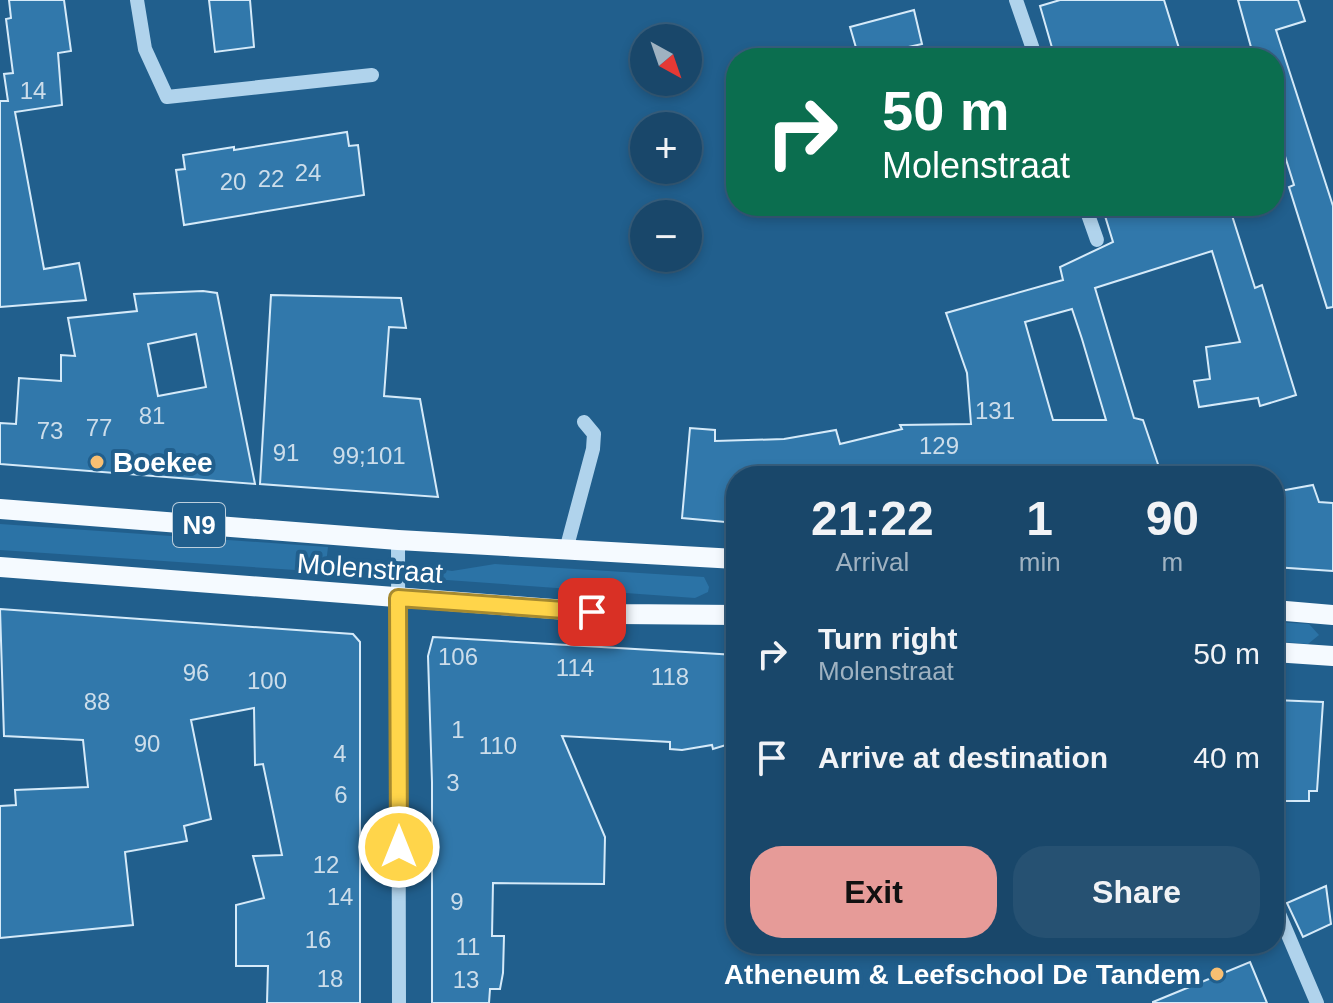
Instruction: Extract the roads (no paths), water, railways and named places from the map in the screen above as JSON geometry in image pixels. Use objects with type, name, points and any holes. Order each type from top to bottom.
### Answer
[{"type":"main road","name":"Molenstraat","points":[[0,509],[398,540],[726,558]]},
{"type":"main road","name":"Molenstraat","points":[[0,567],[619,614],[726,615]]},
{"type":"main road","points":[[1284,611],[1333,615]]},
{"type":"main road","points":[[1284,653],[1333,656]]},
{"type":"street","points":[[137,0],[145,49],[167,97],[372,75]]},
{"type":"street","points":[[1016,0],[1033,48]]},
{"type":"street","points":[[1089,216],[1097,240]]},
{"type":"street","points":[[566,550],[593,449],[594,434],[584,422]]},
{"type":"street","points":[[398,540],[399,1003]]},
{"type":"street","points":[[1284,925],[1317,1003]]},
{"type":"place","name":"Boekee","points":[[97,462]]},
{"type":"place","name":"Atheneum & Leefschool De Tandem","points":[[1217,974]]}]
